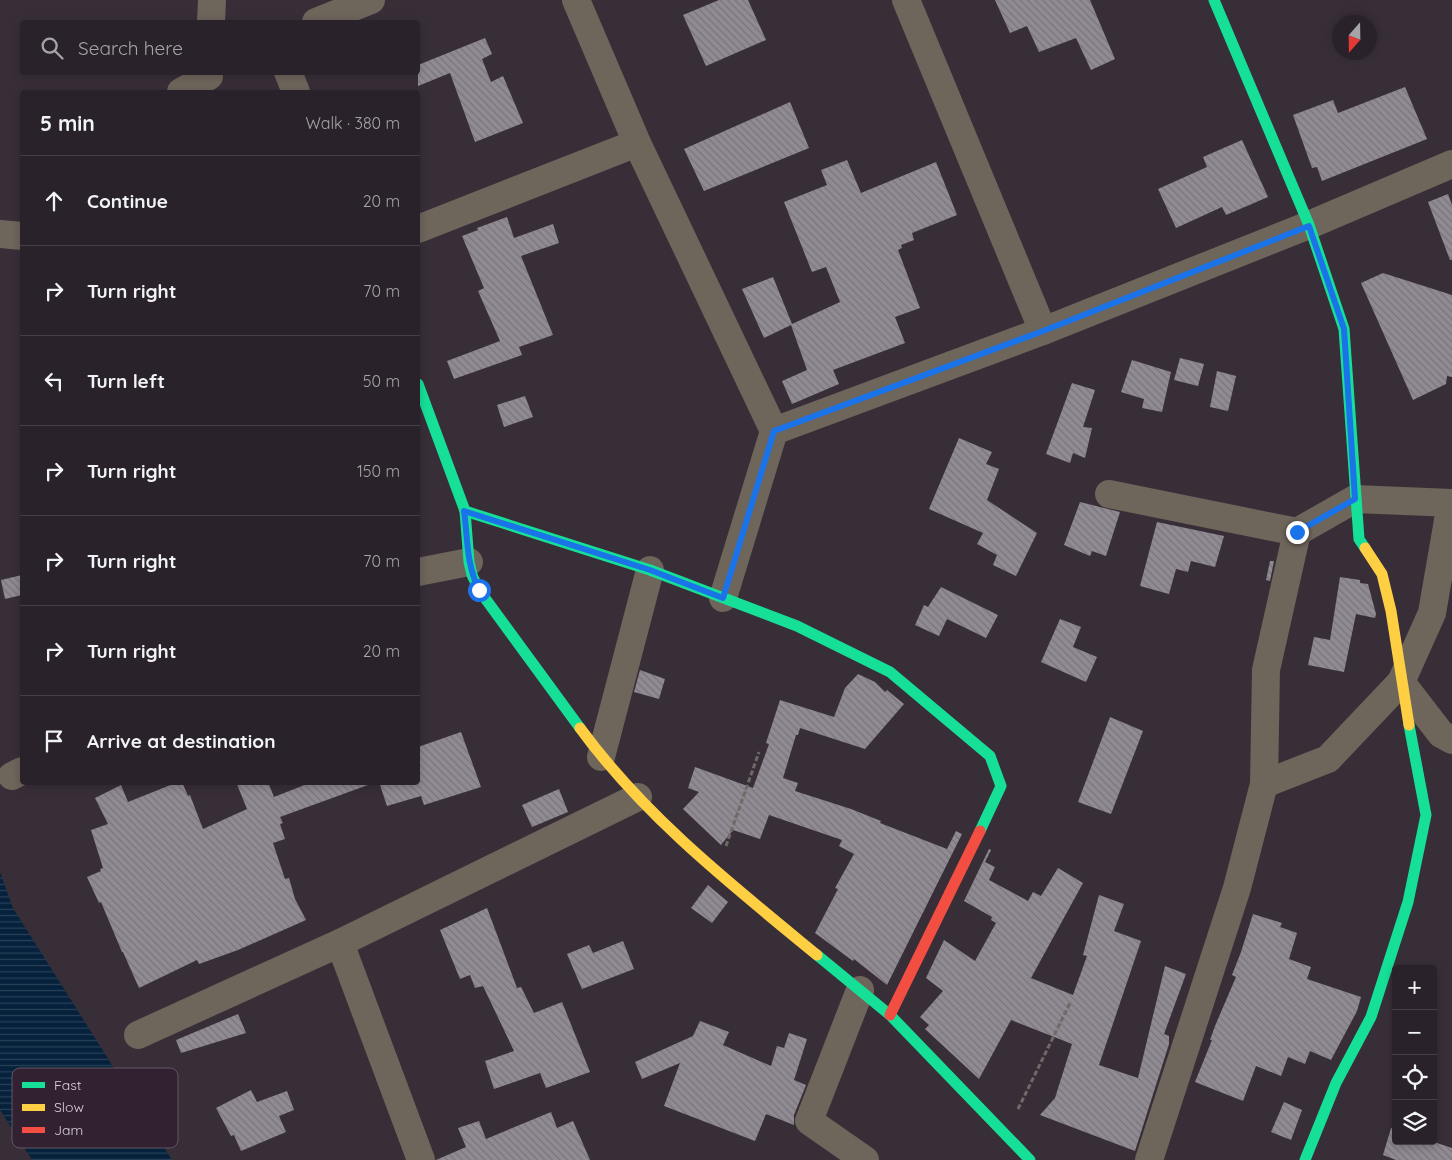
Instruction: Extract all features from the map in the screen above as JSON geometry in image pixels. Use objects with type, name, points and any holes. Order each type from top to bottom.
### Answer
[{"type":"street","points":[[211,20],[212,0]]},
{"type":"street","points":[[321,20],[372,0]]},
{"type":"street","points":[[576,0],[637,143],[774,431],[723,598]]},
{"type":"street","points":[[906,0],[1043,331]]},
{"type":"street","points":[[1214,0],[1309,226],[1344,329],[1359,539],[1382,574],[1391,611],[1426,815],[1408,902],[1372,1017],[1336,1083],[1305,1160]]},
{"type":"street","points":[[184,90],[209,75]]},
{"type":"street","points":[[289,75],[295,90]]},
{"type":"street","points":[[420,228],[637,143]]},
{"type":"street","points":[[774,431],[1043,331],[1309,226],[1452,164]]},
{"type":"street","points":[[0,234],[20,236]]},
{"type":"street","points":[[420,390],[464,511],[469,562],[472,575],[479,590],[601,757],[638,797],[716,872],[890,1016],[1030,1160]]},
{"type":"street","points":[[1109,494],[1297,532],[1355,499],[1452,503],[1432,613],[1402,682],[1328,759],[1264,784]]},
{"type":"street","points":[[464,511],[650,570],[797,626],[890,672],[990,756],[1001,786],[998,794],[890,1016]]},
{"type":"street","points":[[1150,1160],[1237,888],[1264,784],[1266,670],[1297,532]]},
{"type":"street","points":[[420,572],[469,562]]},
{"type":"street","points":[[601,757],[650,570]]},
{"type":"street","points":[[1402,682],[1441,734],[1452,740]]},
{"type":"street","points":[[138,1035],[340,943],[638,797]]},
{"type":"street","points":[[340,943],[421,1160]]},
{"type":"street","points":[[860,990],[809,1121],[865,1160]]},
{"type":"path","points":[[716,872],[759,752]]},
{"type":"path","points":[[1006,1134],[1070,1003]]},
{"type":"water","points":[[0,872],[13,908],[114,1068],[12,1068],[12,1129],[0,1110]]},
{"type":"water","points":[[24,1148],[164,1148],[172,1160],[32,1160]]},
{"type":"building","points":[[719,0],[748,0],[766,40],[706,66],[683,15]]},
{"type":"building","points":[[995,0],[1090,0],[1115,59],[1091,70],[1076,38],[1039,52],[1027,26],[1010,33]]},
{"type":"building","points":[[485,38],[492,54],[482,59],[491,82],[503,76],[523,123],[475,142],[450,73],[418,86],[420,64]]},
{"type":"building","points":[[1405,87],[1427,139],[1322,181],[1317,167],[1312,168],[1293,115],[1333,100],[1338,113]]},
{"type":"building","points":[[790,102],[809,148],[704,191],[684,149]]},
{"type":"building","points":[[1242,140],[1268,197],[1226,215],[1222,207],[1176,228],[1158,189],[1207,167],[1203,157]]},
{"type":"building","points":[[847,160],[861,193],[936,162],[957,215],[912,233],[914,240],[901,245],[902,248],[898,250],[920,308],[895,317],[905,343],[833,370],[839,384],[792,404],[782,381],[807,370],[791,325],[764,338],[742,289],[773,277],[792,324],[840,302],[826,267],[812,272],[784,202],[827,185],[821,170]]},
{"type":"building","points":[[1448,194],[1452,205],[1452,260],[1450,260],[1428,202]]},
{"type":"building","points":[[507,217],[514,238],[553,224],[559,243],[521,256],[553,335],[519,347],[522,355],[454,379],[447,361],[500,341],[478,291],[484,288],[462,236],[478,230],[477,228]]},
{"type":"building","points":[[1383,273],[1452,295],[1452,377],[1447,376],[1446,384],[1413,400],[1361,283]]},
{"type":"building","points":[[1180,358],[1204,364],[1198,386],[1174,380]]},
{"type":"building","points":[[1132,360],[1171,372],[1162,412],[1142,408],[1144,399],[1121,392]]},
{"type":"building","points":[[1217,371],[1236,376],[1228,411],[1210,407]]},
{"type":"building","points":[[1072,383],[1095,390],[1083,427],[1092,428],[1085,458],[1073,453],[1070,463],[1046,454]]},
{"type":"building","points":[[525,396],[533,417],[504,427],[497,405]]},
{"type":"building","points":[[959,438],[992,452],[986,464],[999,469],[987,500],[1037,533],[1016,576],[993,565],[997,555],[977,544],[983,533],[929,509]]},
{"type":"building","points":[[1080,502],[1120,512],[1106,556],[1092,551],[1090,556],[1064,545]]},
{"type":"building","points":[[1157,522],[1224,536],[1215,567],[1191,561],[1188,572],[1176,569],[1169,594],[1140,586]]},
{"type":"building","points":[[1270,561],[1274,561],[1270,581],[1266,580]]},
{"type":"building","points":[[20,575],[20,595],[5,599],[1,580]]},
{"type":"building","points":[[1340,577],[1360,580],[1360,583],[1368,584],[1376,614],[1375,618],[1356,614],[1344,672],[1308,665],[1314,637],[1330,640]]},
{"type":"building","points":[[941,587],[998,615],[986,638],[947,619],[939,636],[915,625],[924,605],[928,607]]},
{"type":"building","points":[[1060,619],[1081,627],[1073,647],[1097,657],[1086,682],[1041,662]]},
{"type":"building","points":[[640,670],[665,679],[659,699],[634,692]]},
{"type":"building","points":[[858,674],[875,682],[885,692],[887,690],[904,704],[865,749],[800,728],[798,735],[796,735],[783,778],[798,783],[795,791],[851,809],[881,821],[880,823],[947,849],[956,831],[962,834],[887,985],[854,959],[853,961],[815,933],[838,889],[835,888],[854,854],[839,846],[842,840],[769,815],[760,839],[733,830],[721,845],[683,809],[699,792],[688,788],[695,767],[753,788],[769,744],[766,743],[780,700],[834,717],[845,688]]},
{"type":"building","points":[[1110,717],[1143,731],[1111,814],[1078,802]]},
{"type":"building","points":[[461,732],[481,787],[424,805],[421,796],[387,806],[380,785],[420,785],[420,746]]},
{"type":"building","points":[[121,785],[128,802],[170,785],[183,785],[188,796],[190,795],[203,829],[247,809],[237,785],[269,785],[274,797],[304,785],[368,785],[280,817],[283,823],[280,824],[285,839],[273,843],[285,879],[289,878],[295,899],[306,920],[238,950],[199,964],[197,960],[139,988],[101,902],[99,903],[87,877],[101,871],[100,869],[103,868],[91,830],[108,824],[95,798]]},
{"type":"building","points":[[559,789],[568,812],[532,827],[522,805]]},
{"type":"building","points":[[989,849],[991,850],[985,862],[995,867],[989,880],[1028,901],[1033,892],[1041,896],[1058,868],[1083,883],[1031,978],[1073,995],[1087,956],[1083,955],[1099,895],[1124,904],[1114,931],[1141,941],[1099,1065],[1138,1078],[1165,966],[1186,974],[1164,1034],[1169,1036],[1169,1044],[1135,1151],[1040,1115],[1055,1098],[1072,1044],[1011,1020],[979,1079],[925,1029],[929,1025],[920,1017],[943,991],[926,978],[944,940],[975,961],[996,923],[991,920],[992,917],[964,901]]},
{"type":"building","points":[[708,885],[728,902],[712,923],[691,908]]},
{"type":"building","points":[[487,908],[517,988],[521,987],[534,1013],[562,1002],[590,1072],[546,1088],[540,1073],[494,1089],[485,1061],[514,1051],[483,986],[475,988],[470,975],[460,979],[440,930]]},
{"type":"building","points":[[1253,914],[1282,923],[1280,927],[1297,933],[1289,959],[1311,967],[1307,979],[1361,997],[1357,1011],[1331,1060],[1310,1051],[1305,1064],[1288,1057],[1281,1076],[1256,1066],[1243,1101],[1195,1082],[1212,1040],[1210,1040],[1215,1026],[1236,977],[1232,975]]},
{"type":"building","points":[[623,941],[634,969],[582,989],[567,954],[589,945],[593,953]]},
{"type":"building","points":[[238,1014],[246,1033],[181,1053],[176,1040]]},
{"type":"building","points":[[700,1021],[729,1032],[723,1045],[771,1066],[777,1046],[784,1048],[789,1033],[807,1039],[794,1080],[806,1085],[794,1115],[794,1125],[766,1114],[755,1141],[664,1106],[680,1063],[642,1079],[635,1062],[693,1036]]},
{"type":"building","points":[[251,1090],[257,1102],[287,1091],[294,1110],[279,1116],[286,1132],[241,1151],[234,1135],[231,1136],[216,1108]]},
{"type":"building","points":[[1284,1102],[1302,1110],[1291,1140],[1271,1132]]},
{"type":"building","points":[[551,1112],[557,1128],[573,1121],[590,1160],[436,1160],[466,1147],[458,1128],[479,1121],[486,1139]]},
{"type":"building","points":[[1391,1128],[1392,1145],[1437,1145],[1437,1143],[1452,1148],[1452,1160],[1396,1160],[1383,1155]]},
{"type":"traffic: fast","points":[[1214,0],[1309,225],[1344,329],[1359,539],[1365,548]]},
{"type":"traffic: fast","points":[[420,389],[465,511],[469,562],[472,575],[479,590],[580,728]]},
{"type":"traffic: fast","points":[[465,511],[650,570],[797,626],[890,672],[990,756],[1001,786],[980,831]]},
{"type":"traffic: fast","points":[[1305,1160],[1336,1083],[1371,1017],[1408,902],[1426,815],[1409,725]]},
{"type":"traffic: fast","points":[[817,955],[890,1015],[1030,1160]]},
{"type":"traffic: slow","points":[[1365,548],[1382,574],[1391,611],[1409,725]]},
{"type":"traffic: slow","points":[[580,728],[605,760],[661,821],[722,876],[817,955]]},
{"type":"traffic: jam","points":[[890,1015],[980,831]]},
{"type":"route","points":[[479,590],[472,575],[469,562],[464,511],[650,570],[723,598],[774,431],[1043,331],[1309,226],[1344,329],[1355,499],[1297,532]]}]
